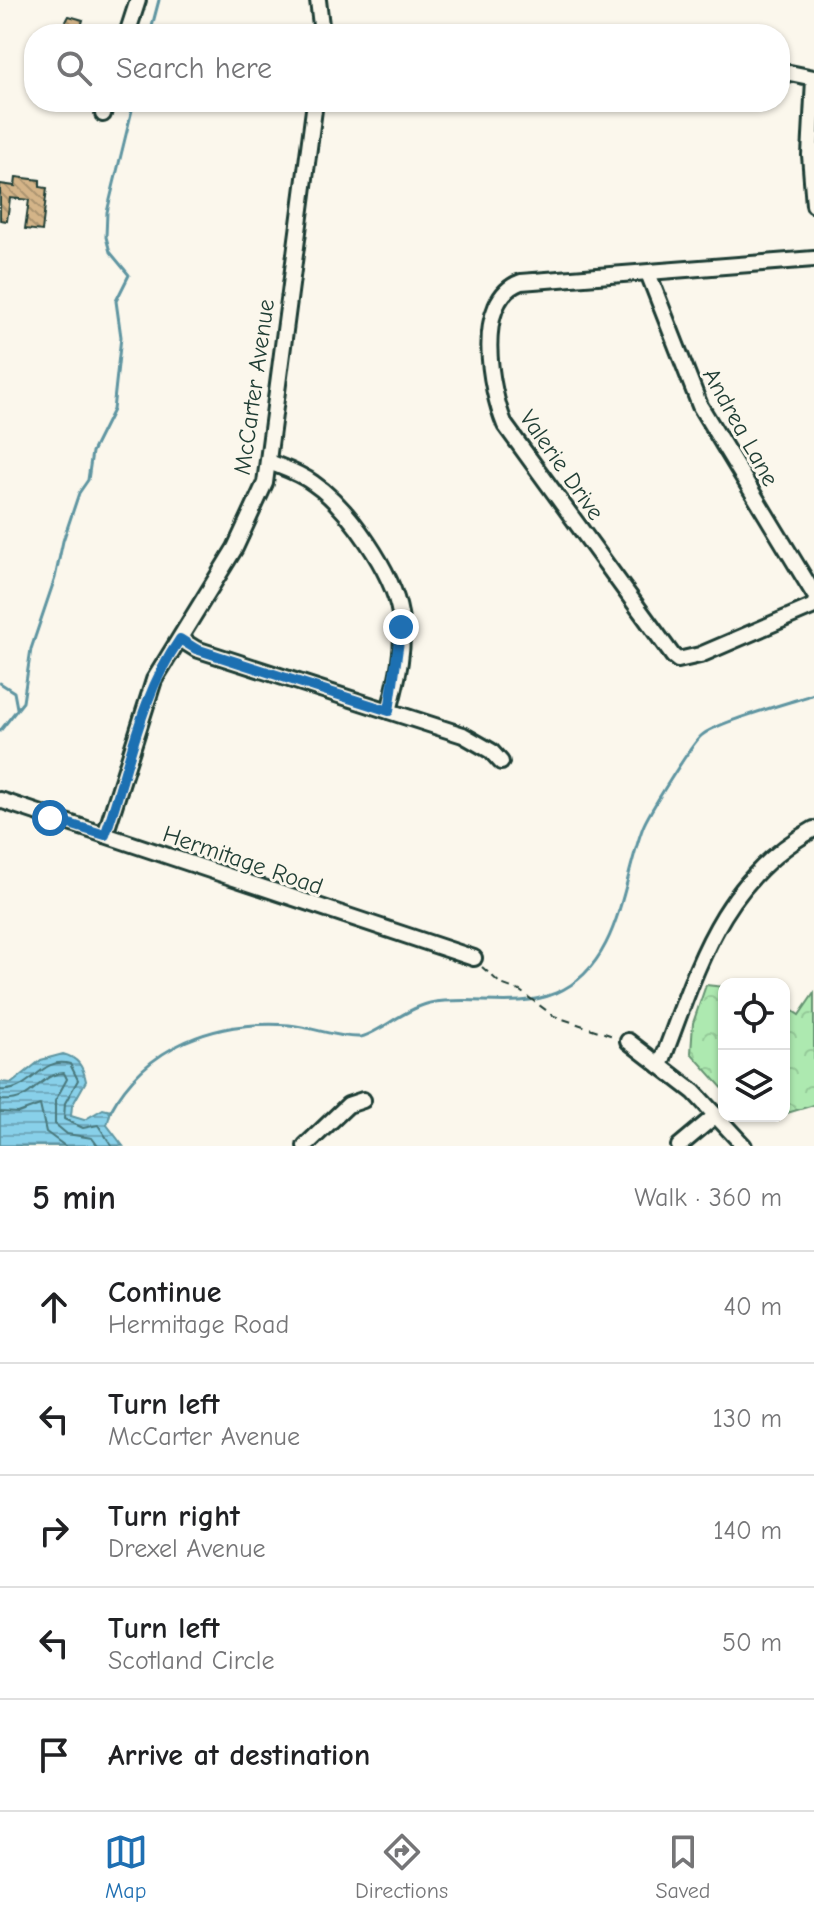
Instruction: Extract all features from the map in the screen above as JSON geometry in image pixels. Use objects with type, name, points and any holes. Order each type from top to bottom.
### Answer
[{"type":"street","points":[[130,24],[138,0]]},
{"type":"street","points":[[318,0],[321,24]]},
{"type":"street","points":[[790,73],[814,78],[810,155],[814,205]]},
{"type":"street","name":"McCarter Avenue","points":[[105,835],[132,757],[148,693],[254,511],[269,462],[314,112]]},
{"type":"street","name":"Valerie Drive","points":[[814,259],[528,281],[504,292],[494,306],[491,333],[494,393],[505,425],[678,660],[700,655],[814,606]]},
{"type":"street","name":"Andrea Lane","points":[[648,273],[700,406],[814,594]]},
{"type":"street","points":[[269,462],[320,488],[367,544],[388,578],[401,627],[389,711]]},
{"type":"street","points":[[180,639],[196,649],[473,738],[501,762]]},
{"type":"street","name":"Hermitage Road","points":[[0,800],[474,958]]},
{"type":"street","points":[[660,1066],[693,979],[733,899],[772,856],[814,829]]},
{"type":"street","points":[[628,1041],[716,1115],[744,1146]]},
{"type":"street","points":[[305,1146],[348,1105],[363,1100]]},
{"type":"street","points":[[679,1146],[716,1115]]},
{"type":"path","points":[[488,974],[520,991],[554,1016],[628,1041]]},
{"type":"green space","points":[[706,985],[718,986],[718,1083],[691,1053],[693,1023]]},
{"type":"green space","points":[[814,993],[814,1105],[790,1112],[790,1009],[799,1015]]},
{"type":"water","points":[[63,1054],[79,1063],[86,1081],[72,1106],[71,1116],[84,1120],[103,1109],[111,1111],[107,1125],[123,1146],[0,1146],[0,1082],[12,1083],[41,1060]]},
{"type":"building","points":[[69,16],[83,20],[82,24],[65,24]]},
{"type":"building","points":[[16,177],[40,180],[40,187],[47,188],[42,231],[25,229],[29,200],[10,198],[7,221],[0,220],[0,184],[15,186]]},
{"type":"waterway","points":[[153,24],[159,0]]},
{"type":"waterway","points":[[0,731],[23,702],[31,649],[55,578],[63,541],[79,493],[88,480],[92,452],[113,410],[121,337],[116,301],[129,275],[110,252],[106,237],[107,212],[132,112]]},
{"type":"waterway","points":[[0,683],[14,692],[17,708]]},
{"type":"waterway","points":[[110,1112],[143,1069],[163,1054],[210,1033],[235,1027],[289,1025],[360,1037],[430,1003],[525,1001],[556,993],[577,980],[594,963],[606,943],[616,920],[643,827],[670,780],[701,736],[754,713],[814,694]]},
{"type":"route","points":[[50,818],[105,835],[132,757],[148,693],[180,639],[196,649],[389,711],[401,650],[401,627]]}]
